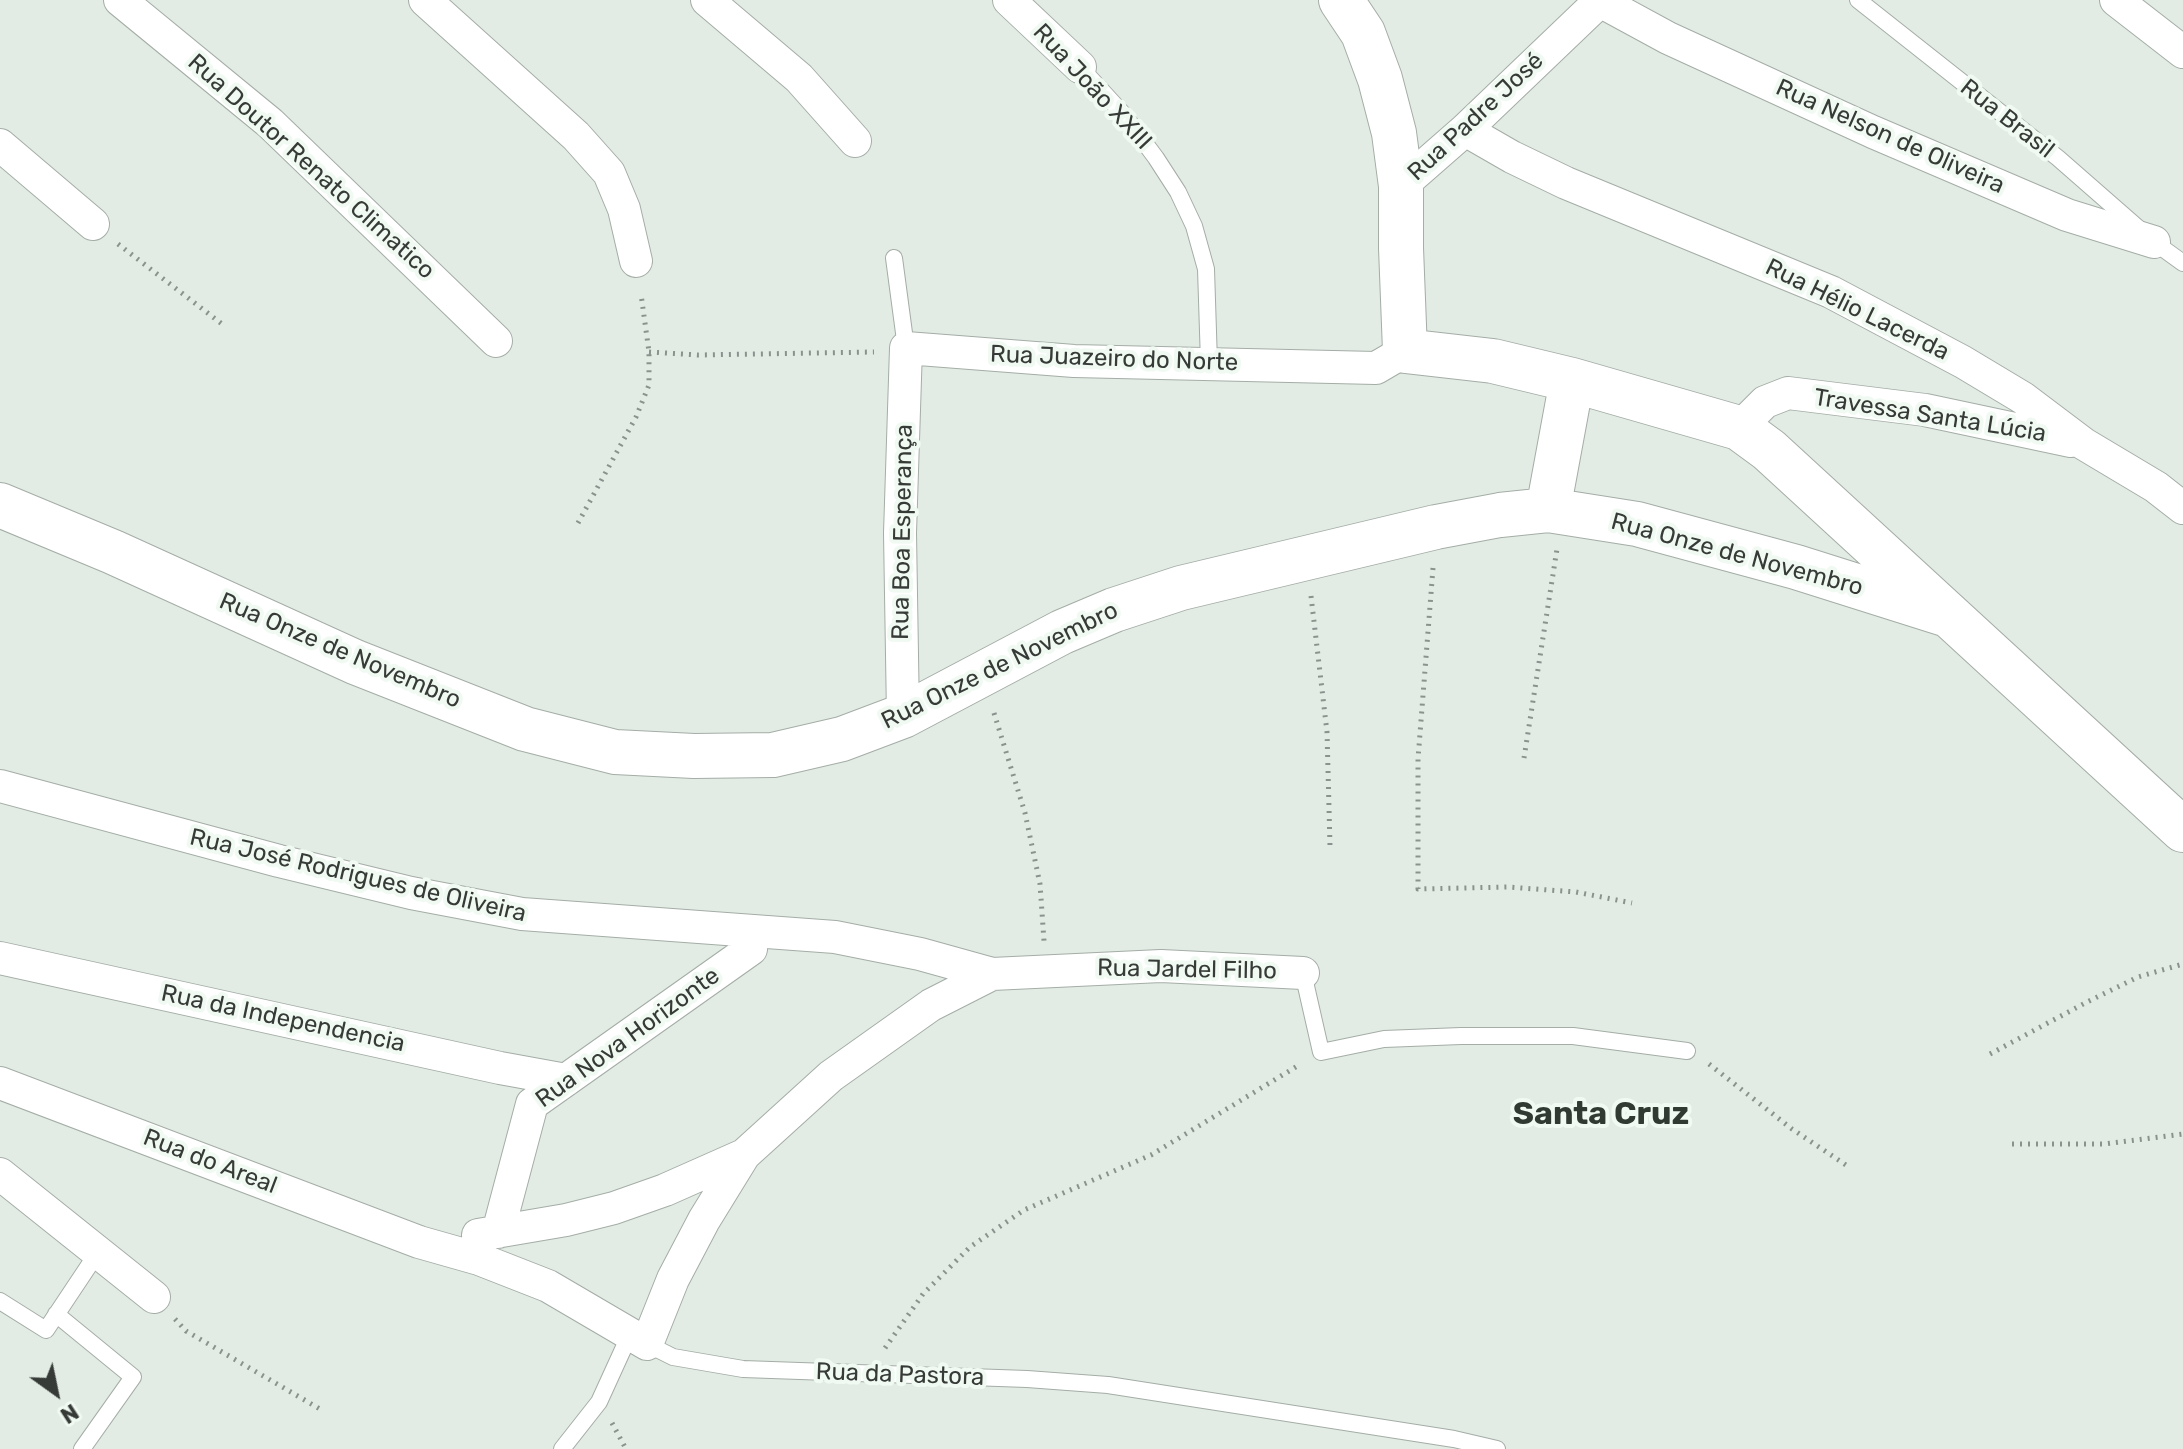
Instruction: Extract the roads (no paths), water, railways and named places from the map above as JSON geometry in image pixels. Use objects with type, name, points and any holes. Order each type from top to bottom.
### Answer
[{"type":"street","name":"Rua Doutor Renato Climatico","points":[[120,0],[270,123],[496,341]]},
{"type":"street","points":[[425,0],[576,136],[609,173],[624,209],[636,261]]},
{"type":"street","points":[[707,0],[799,78],[855,141]]},
{"type":"street","name":"Rua João XXIII","points":[[1009,0],[1080,67]]},
{"type":"street","points":[[1341,0],[1363,33],[1380,79],[1394,133],[1401,186]]},
{"type":"street","name":"Rua Padre José","points":[[1405,351],[1401,186],[1465,130],[1599,0]]},
{"type":"street","name":"Rua Nelson de Oliveira","points":[[1599,0],[1668,38],[1886,138],[2067,215],[2154,242]]},
{"type":"street","points":[[2116,0],[2183,52]]},
{"type":"street","name":"Rua Hélio Lacerda","points":[[1465,130],[1566,183],[1831,292],[2023,398],[2084,444],[2156,487],[2183,508]]},
{"type":"street","points":[[0,145],[93,224]]},
{"type":"street","name":"Rua Juazeiro do Norte","points":[[906,348],[1074,361],[1376,368],[1405,351]]},
{"type":"street","name":"Rua Boa Esperança","points":[[903,716],[900,533],[906,348]]},
{"type":"street","points":[[1405,351],[1493,361],[1572,380],[1739,428],[1769,450],[1948,615]]},
{"type":"street","points":[[1555,512],[1572,380]]},
{"type":"street","name":"Travessa Santa Lúcia","points":[[1739,428],[1765,402],[1788,393],[1925,410],[2084,444]]},
{"type":"street","name":"Rua Onze de Novembro","points":[[0,505],[113,552],[355,662],[525,729],[615,752],[694,756],[773,755],[842,739],[903,716],[1062,632],[1114,610],[1181,588],[1436,527],[1500,515],[1555,512],[1637,524],[1796,567],[1948,615],[2183,830]]},
{"type":"street","name":"Rua José Rodrigues de Oliveira","points":[[0,786],[264,858],[411,893],[522,914],[760,941]]},
{"type":"street","name":"Rua Jardel Filho","points":[[760,941],[835,937],[920,954],[992,974],[1046,969],[1161,966],[1303,973]]},
{"type":"street","name":"Rua Nova Horizonte","points":[[498,1232],[532,1104],[760,941]]},
{"type":"street","name":"Rua da Independencia","points":[[0,958],[566,1080]]},
{"type":"street","points":[[638,1339],[744,1155],[852,1060],[931,1005],[992,974]]},
{"type":"street","name":"Rua do Areal","points":[[0,1083],[419,1242]]},
{"type":"street","points":[[419,1242],[498,1232],[614,1208],[665,1190],[744,1155]]},
{"type":"street","points":[[0,1174],[154,1297]]},
{"type":"street","name":"Rua da Pastora","points":[[419,1242],[479,1259],[548,1286],[638,1339]]},
{"type":"lane","name":"Rua Brasil","points":[[1858,0],[2058,158],[2154,242]]},
{"type":"lane","name":"Rua João XXIII","points":[[1080,67],[1124,115],[1156,158],[1178,192],[1194,226],[1206,269],[1209,363]]},
{"type":"lane","name":"Rua Nelson de Oliveira","points":[[2154,242],[2183,263]]},
{"type":"lane","points":[[894,258],[906,348]]},
{"type":"lane","name":"Rua Jardel Filho","points":[[1303,973],[1321,1052],[1384,1039],[1461,1036],[1573,1036],[1687,1051]]},
{"type":"lane","points":[[0,1301],[46,1330],[98,1252]]},
{"type":"lane","points":[[56,1314],[133,1377],[82,1449]]},
{"type":"lane","points":[[562,1449],[599,1402],[638,1339]]},
{"type":"lane","name":"Rua da Pastora","points":[[638,1339],[673,1357],[743,1369],[1108,1385],[1454,1439],[1497,1449]]},
{"type":"district","name":"Santa Cruz","points":[[1601,1115]]}]
